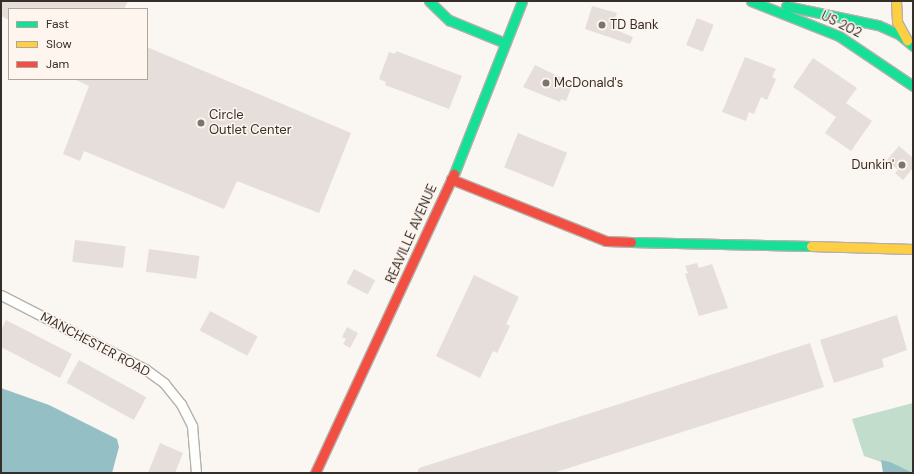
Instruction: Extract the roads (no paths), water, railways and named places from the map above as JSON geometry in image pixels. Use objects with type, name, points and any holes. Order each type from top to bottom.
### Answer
[{"type":"main road","points":[[428,1],[449,20],[505,44]]},
{"type":"main road","name":"REAVILLE AVENUE","points":[[315,473],[451,179],[522,1]]},
{"type":"main road","name":"US 202","points":[[751,1],[839,36],[913,86]]},
{"type":"main road","points":[[763,1],[878,25],[900,35],[912,46]]},
{"type":"main road","points":[[896,1],[897,22],[912,46]]},
{"type":"main road","points":[[451,179],[606,241],[913,249]]},
{"type":"street","name":"MANCHESTER ROAD","points":[[1,296],[145,369],[164,383],[181,404],[192,426],[196,473]]},
{"type":"water","points":[[1,388],[49,405],[117,439],[119,447],[112,473],[1,473]]},
{"type":"water","points":[[881,460],[890,462],[913,473],[883,473]]},
{"type":"place","name":"TD Bank","points":[[602,25]]},
{"type":"place","name":"McDonald's","points":[[546,83]]},
{"type":"place","name":"Circle Outlet Center","points":[[201,123]]},
{"type":"place","name":"Dunkin'","points":[[902,165]]}]
